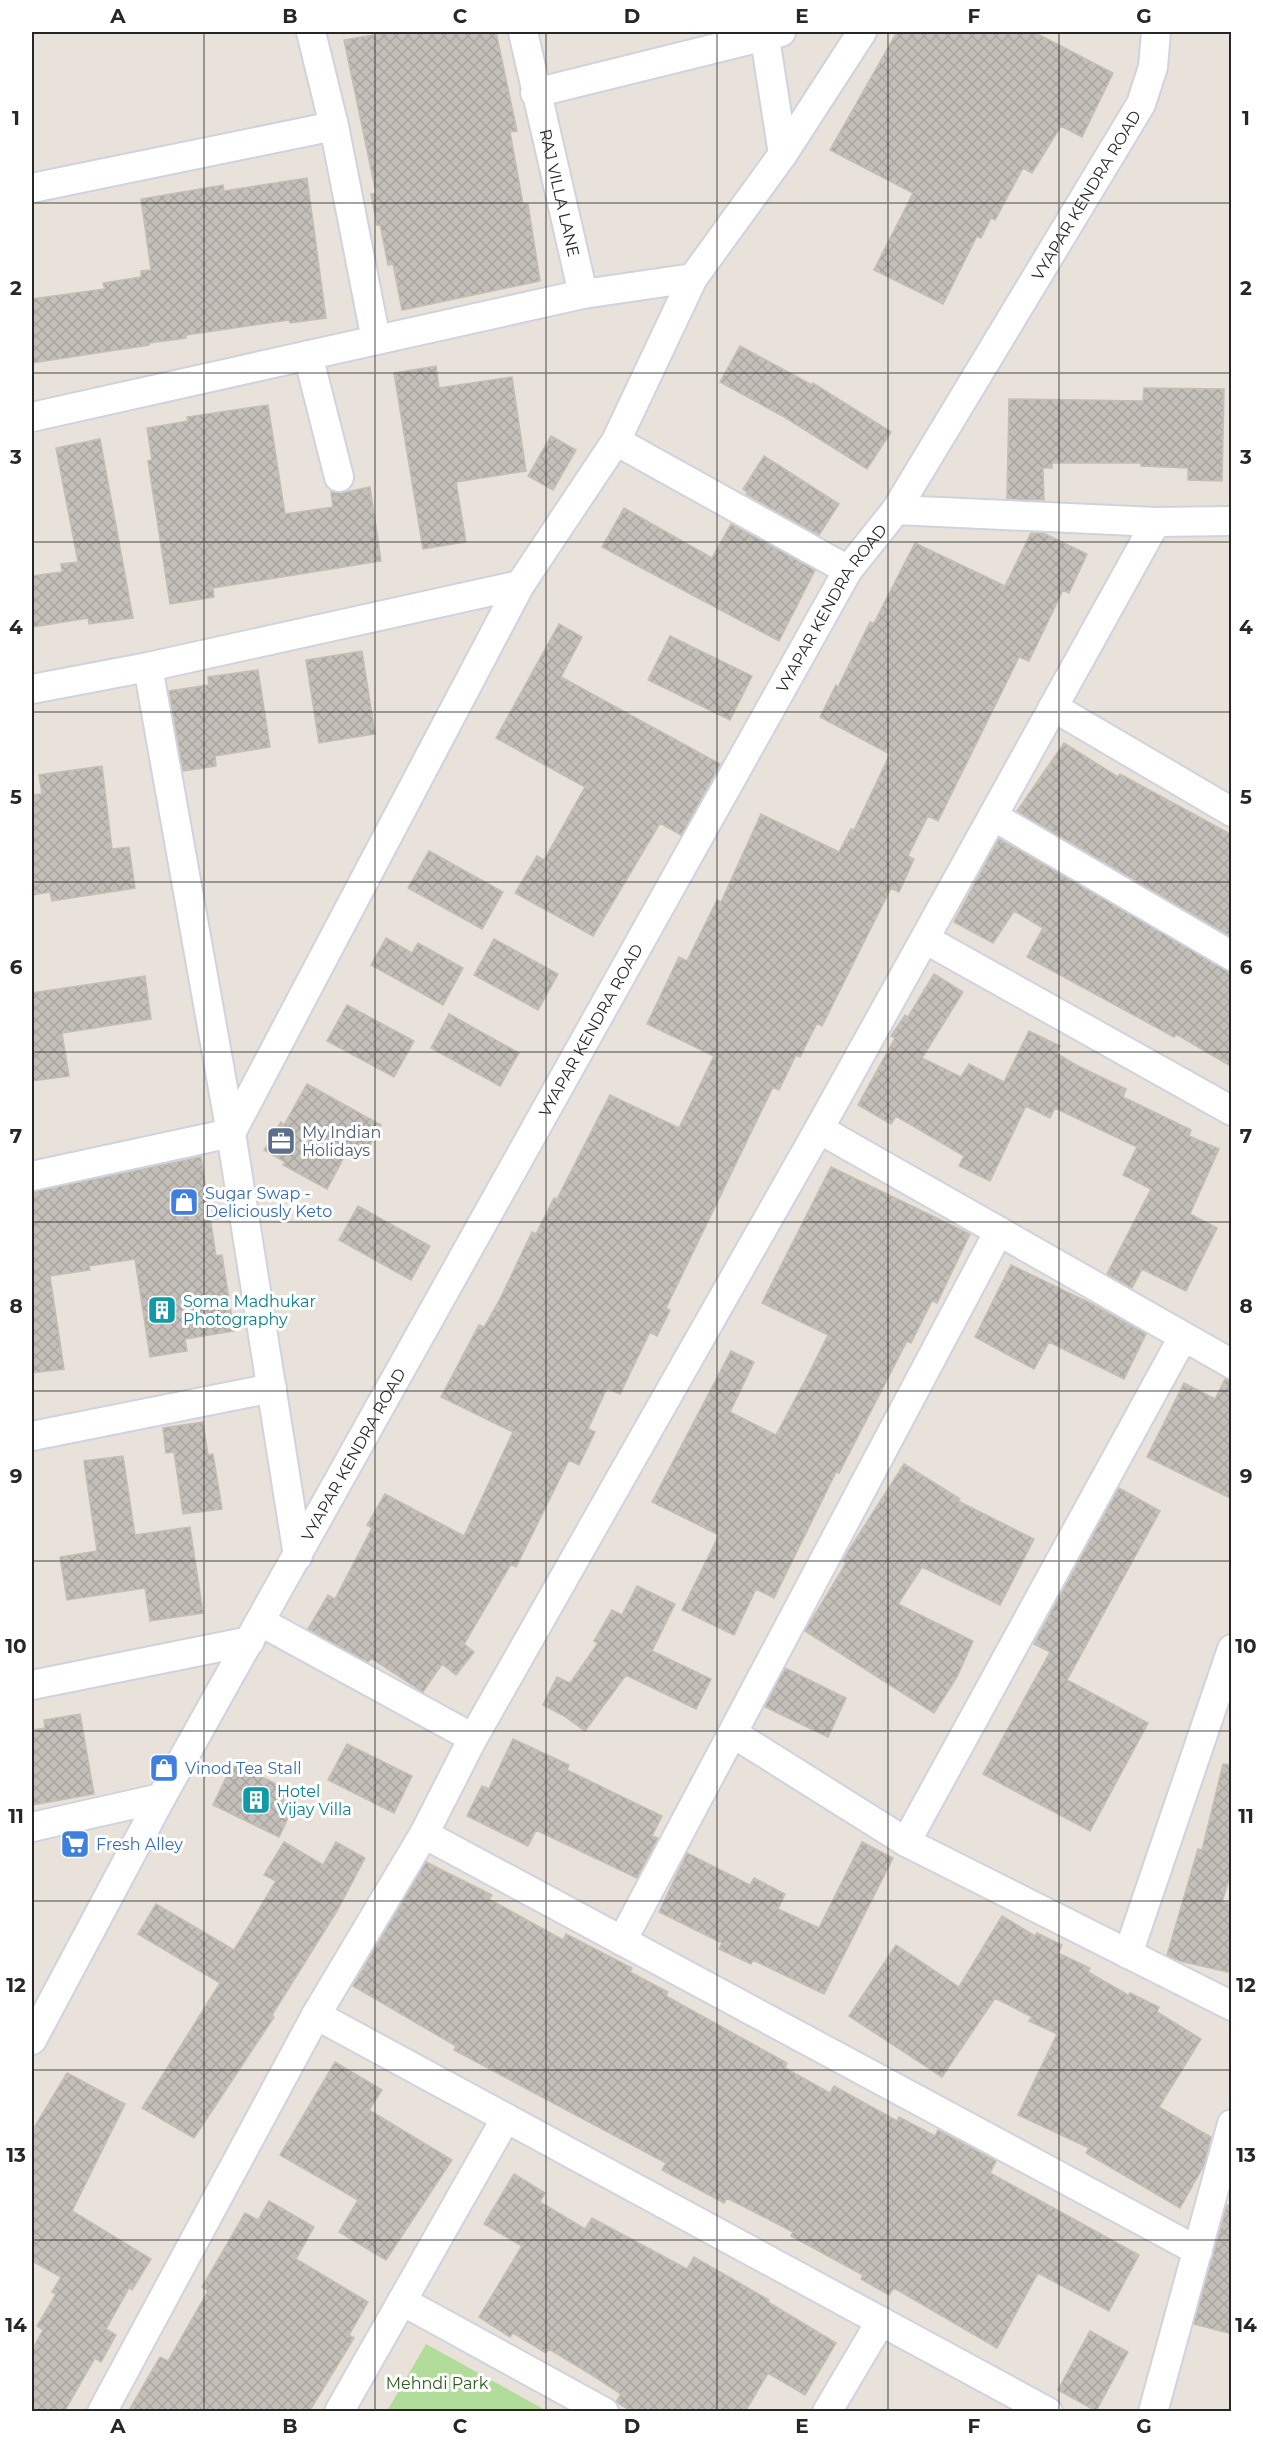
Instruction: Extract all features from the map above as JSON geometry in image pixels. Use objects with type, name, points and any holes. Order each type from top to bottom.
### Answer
[{"type":"street","points":[[312,32],[334,126],[376,340]]},
{"type":"street","name":"RAJ VILLA LANE","points":[[523,32],[535,93],[583,294]]},
{"type":"street","points":[[231,1133],[520,585],[616,441],[693,278],[783,154],[862,32]]},
{"type":"street","name":"VYAPAR KENDRA ROAD","points":[[32,2040],[161,1798],[848,570],[896,510],[1141,104],[1153,67],[1156,32]]},
{"type":"street","points":[[535,93],[770,33],[783,154]]},
{"type":"street","points":[[32,189],[334,126]]},
{"type":"street","points":[[32,417],[583,294],[693,278]]},
{"type":"street","points":[[308,355],[339,477]]},
{"type":"street","points":[[616,441],[848,570]]},
{"type":"street","points":[[896,510],[1156,522],[1232,521]]},
{"type":"street","points":[[102,2412],[316,2015],[424,1833],[473,1737],[819,1129],[1156,522]]},
{"type":"street","points":[[32,689],[148,667],[520,585]]},
{"type":"street","points":[[148,667],[231,1133],[298,1556]]},
{"type":"street","points":[[1053,707],[1232,812]]},
{"type":"street","points":[[993,816],[1232,956]]},
{"type":"street","points":[[924,939],[1232,1111]]},
{"type":"street","points":[[819,1129],[1232,1364]]},
{"type":"street","points":[[32,1176],[231,1133]]},
{"type":"street","points":[[622,1941],[734,1734],[999,1231]]},
{"type":"street","points":[[906,1842],[1183,1336]]},
{"type":"street","points":[[32,1436],[272,1388]]},
{"type":"street","points":[[32,1685],[256,1631],[473,1737]]},
{"type":"street","points":[[1128,1954],[1232,1649]]},
{"type":"street","points":[[734,1734],[906,1842],[1232,2006]]},
{"type":"street","points":[[32,1827],[161,1798]]},
{"type":"street","points":[[424,1833],[1198,2251]]},
{"type":"street","points":[[316,2015],[1048,2412]]},
{"type":"street","points":[[339,2412],[506,2118]]},
{"type":"street","points":[[1157,2411],[1232,2124]]},
{"type":"street","points":[[402,2301],[604,2412]]},
{"type":"street","points":[[827,2412],[881,2321]]},
{"type":"green space","name":"Mehndi Park","points":[[426,2344],[547,2411],[387,2411]]},
{"type":"building","points":[[390,32],[496,32],[517,131],[510,132],[523,204],[528,204],[540,281],[402,310],[393,264],[388,265],[380,224],[377,225],[371,194],[376,193],[344,40]]},
{"type":"building","points":[[897,32],[1034,32],[1113,73],[1082,137],[1061,126],[1032,173],[1023,168],[995,220],[991,218],[981,238],[977,236],[943,304],[874,270],[913,193],[830,150]]},
{"type":"building","points":[[307,178],[326,318],[290,323],[289,320],[186,335],[186,338],[149,343],[149,345],[32,363],[32,299],[105,289],[103,283],[141,277],[141,271],[151,270],[141,199],[223,185],[224,191]]},
{"type":"building","points":[[740,346],[812,385],[813,383],[891,432],[867,469],[786,418],[720,382]]},
{"type":"building","points":[[436,366],[439,388],[512,377],[526,471],[456,482],[466,542],[423,549],[394,373]]},
{"type":"building","points":[[1144,388],[1224,389],[1222,481],[1188,480],[1188,468],[1141,466],[1141,463],[1052,463],[1052,468],[1043,468],[1044,500],[1007,499],[1009,399],[1143,401]]},
{"type":"building","points":[[268,405],[285,514],[333,507],[331,492],[342,493],[370,487],[381,561],[213,588],[214,597],[170,604],[148,461],[152,460],[147,428],[188,421],[187,417]]},
{"type":"building","points":[[551,436],[576,450],[553,490],[528,476]]},
{"type":"building","points":[[100,439],[133,618],[89,624],[88,618],[32,627],[32,576],[62,572],[61,564],[78,562],[56,448]]},
{"type":"building","points":[[764,456],[839,504],[819,535],[746,494],[747,492],[743,489]]},
{"type":"building","points":[[624,508],[712,558],[731,524],[815,570],[779,641],[602,547]]},
{"type":"building","points":[[1031,533],[1043,533],[1087,554],[1069,593],[1063,590],[1029,661],[1019,657],[938,821],[928,816],[908,856],[914,859],[899,892],[891,888],[822,1026],[817,1023],[800,1057],[796,1055],[779,1090],[773,1087],[666,1308],[670,1310],[657,1336],[650,1332],[620,1394],[607,1388],[588,1429],[595,1432],[579,1465],[569,1460],[516,1567],[511,1564],[464,1644],[474,1652],[456,1675],[442,1664],[423,1692],[371,1658],[368,1662],[308,1629],[328,1595],[335,1599],[372,1528],[367,1525],[385,1494],[464,1536],[513,1432],[441,1397],[479,1325],[484,1327],[500,1299],[532,1232],[536,1234],[554,1198],[557,1199],[610,1095],[679,1128],[714,1056],[647,1024],[679,957],[687,961],[717,900],[721,902],[761,814],[839,852],[851,829],[854,830],[890,754],[820,717],[836,685],[838,687],[870,622],[874,623],[915,543],[1005,586]]},
{"type":"building","points":[[559,624],[582,637],[561,677],[720,764],[681,835],[660,823],[593,936],[515,893],[537,856],[544,860],[585,787],[496,738]]},
{"type":"building","points":[[670,636],[752,676],[730,720],[648,680]]},
{"type":"building","points":[[362,651],[375,734],[319,743],[306,660]]},
{"type":"building","points":[[258,670],[270,747],[215,756],[216,766],[183,771],[169,691],[209,685],[208,677]]},
{"type":"building","points":[[1064,743],[1118,777],[1120,774],[1232,835],[1232,937],[1017,811]]},
{"type":"building","points":[[102,766],[112,849],[129,847],[135,888],[52,901],[50,892],[32,895],[32,795],[42,794],[39,775]]},
{"type":"building","points":[[999,839],[1232,972],[1232,1067],[1176,1034],[1174,1037],[1027,957],[1043,928],[1014,911],[993,943],[954,922]]},
{"type":"building","points":[[429,851],[503,892],[482,929],[408,888]]},
{"type":"building","points":[[386,938],[412,953],[418,943],[463,968],[443,1005],[371,965]]},
{"type":"building","points":[[494,939],[558,974],[538,1010],[474,975]]},
{"type":"building","points":[[934,974],[963,992],[922,1058],[961,1077],[969,1064],[1004,1082],[1029,1031],[1060,1046],[1056,1053],[1076,1065],[1126,1089],[1123,1097],[1191,1130],[1189,1136],[1219,1149],[1190,1214],[1217,1228],[1186,1291],[1142,1269],[1132,1288],[1107,1274],[1151,1189],[1123,1175],[1137,1147],[1055,1108],[1050,1118],[1026,1106],[990,1181],[959,1166],[964,1156],[896,1116],[891,1124],[858,1105],[895,1038],[891,1036],[905,1015],[908,1017]]},
{"type":"building","points":[[145,976],[151,1019],[62,1033],[69,1076],[32,1081],[32,993]]},
{"type":"building","points":[[347,1005],[414,1041],[394,1077],[327,1041]]},
{"type":"building","points":[[449,1014],[519,1053],[500,1086],[431,1048]]},
{"type":"building","points":[[307,1084],[381,1125],[364,1156],[349,1148],[327,1189],[283,1165],[285,1162],[264,1150],[281,1122],[284,1125]]},
{"type":"building","points":[[201,1157],[216,1256],[222,1255],[234,1331],[185,1339],[187,1351],[150,1357],[135,1259],[89,1266],[90,1270],[50,1276],[64,1369],[32,1373],[32,1192]]},
{"type":"building","points":[[831,1167],[970,1234],[937,1303],[932,1301],[911,1343],[907,1341],[839,1473],[836,1472],[774,1598],[756,1589],[734,1635],[682,1610],[719,1535],[652,1502],[731,1351],[754,1362],[730,1412],[776,1435],[828,1335],[762,1303]]},
{"type":"building","points":[[358,1206],[430,1246],[411,1280],[339,1240]]},
{"type":"building","points":[[1011,1265],[1092,1304],[1146,1334],[1124,1379],[1049,1342],[1034,1369],[975,1337]]},
{"type":"building","points":[[1225,1379],[1232,1380],[1232,1499],[1147,1457],[1184,1383],[1215,1399]]},
{"type":"building","points":[[203,1422],[208,1455],[213,1454],[222,1509],[183,1514],[174,1452],[166,1453],[163,1428]]},
{"type":"building","points":[[123,1456],[135,1535],[190,1527],[203,1613],[150,1621],[145,1588],[67,1600],[60,1557],[97,1551],[84,1461]]},
{"type":"building","points":[[904,1464],[960,1499],[958,1501],[1034,1539],[1000,1605],[922,1567],[898,1604],[973,1641],[957,1677],[934,1713],[805,1631],[846,1563],[843,1561],[849,1550]]},
{"type":"building","points":[[1119,1488],[1160,1511],[1067,1680],[1148,1723],[1090,1831],[983,1774],[1050,1652],[1034,1644]]},
{"type":"building","points":[[637,1586],[675,1604],[652,1651],[711,1679],[696,1709],[626,1675],[585,1731],[543,1705],[557,1677],[570,1683],[598,1643],[594,1641],[612,1610],[622,1615]]},
{"type":"building","points":[[785,1668],[846,1698],[828,1737],[765,1707]]},
{"type":"building","points":[[80,1714],[94,1794],[32,1805],[32,1730],[45,1728],[44,1720]]},
{"type":"building","points":[[513,1739],[569,1765],[567,1770],[662,1816],[652,1836],[658,1838],[637,1878],[536,1830],[528,1846],[467,1816],[482,1786],[489,1789]]},
{"type":"building","points":[[347,1744],[412,1776],[394,1813],[328,1780]]},
{"type":"building","name":"Hotel Vijay Villa","points":[[233,1763],[299,1795],[279,1837],[213,1805]]},
{"type":"building","points":[[1223,1764],[1232,1765],[1232,1870],[1222,1902],[1232,1904],[1232,1973],[1180,1961],[1167,1955],[1198,1849],[1202,1850]]},
{"type":"building","points":[[284,1842],[323,1865],[336,1842],[365,1858],[337,1911],[272,2015],[274,2017],[194,2138],[142,2108],[220,1983],[138,1934],[156,1904],[234,1950],[276,1881],[264,1875]]},
{"type":"building","points":[[862,1842],[893,1858],[824,1994],[753,1960],[751,1964],[719,1949],[722,1943],[659,1912],[687,1853],[750,1885],[754,1878],[785,1894],[778,1909],[819,1928]]},
{"type":"building","points":[[426,1862],[492,1895],[489,1899],[563,1940],[566,1934],[632,1968],[630,1972],[668,1992],[666,1996],[787,2063],[785,2068],[830,2093],[834,2086],[897,2121],[899,2117],[935,2136],[938,2130],[996,2161],[990,2173],[1139,2255],[1109,2311],[1038,2273],[997,2348],[894,2288],[889,2295],[861,2279],[863,2275],[791,2236],[793,2232],[727,2198],[724,2203],[662,2170],[666,2163],[454,2050],[456,2046],[353,1986]]},
{"type":"building","points":[[1002,1916],[1035,1936],[1037,1933],[1062,1945],[1058,1953],[1090,1968],[1088,1972],[1128,1995],[1130,1993],[1159,2007],[1157,2012],[1201,2039],[1159,2107],[1211,2137],[1203,2167],[1180,2208],[1086,2153],[1089,2148],[1018,2115],[1057,2034],[1029,2021],[1032,2017],[995,1998],[942,2077],[849,2016],[896,1945],[959,1987]]},
{"type":"building","points":[[335,2062],[382,2090],[369,2110],[452,2160],[386,2260],[339,2232],[358,2200],[280,2155]]},
{"type":"building","points":[[67,2073],[125,2104],[72,2211],[151,2259],[132,2290],[129,2288],[106,2329],[116,2335],[101,2362],[95,2358],[64,2412],[32,2412],[32,2350],[43,2330],[37,2326],[56,2294],[52,2292],[61,2277],[32,2261],[32,2131]]},
{"type":"building","points":[[514,2174],[545,2193],[540,2202],[585,2229],[592,2218],[687,2269],[694,2257],[769,2300],[768,2302],[836,2343],[805,2395],[768,2373],[745,2412],[633,2412],[616,2402],[621,2394],[592,2375],[549,2349],[546,2353],[513,2333],[510,2337],[479,2317],[522,2246],[484,2224]]},
{"type":"building","points":[[269,2201],[314,2227],[296,2259],[368,2302],[349,2335],[354,2338],[309,2412],[128,2412],[160,2357],[168,2361],[208,2291],[202,2287],[245,2213],[258,2220]]},
{"type":"building","points":[[1227,2205],[1232,2206],[1232,2334],[1194,2324]]},
{"type":"building","points":[[1090,2331],[1128,2352],[1096,2411],[1058,2390]]},
{"type":"place","name":"My Indian Holidays","points":[[281,1141]]},
{"type":"place","name":"Sugar Swap - Deliciously Keto","points":[[184,1202]]},
{"type":"place","name":"Soma Madhukar Photography","points":[[162,1310]]},
{"type":"place","name":"Vinod Tea Stall","points":[[164,1768]]},
{"type":"place","name":"Hotel Vijay Villa","points":[[256,1800]]},
{"type":"place","name":"Fresh Alley","points":[[75,1844]]}]
